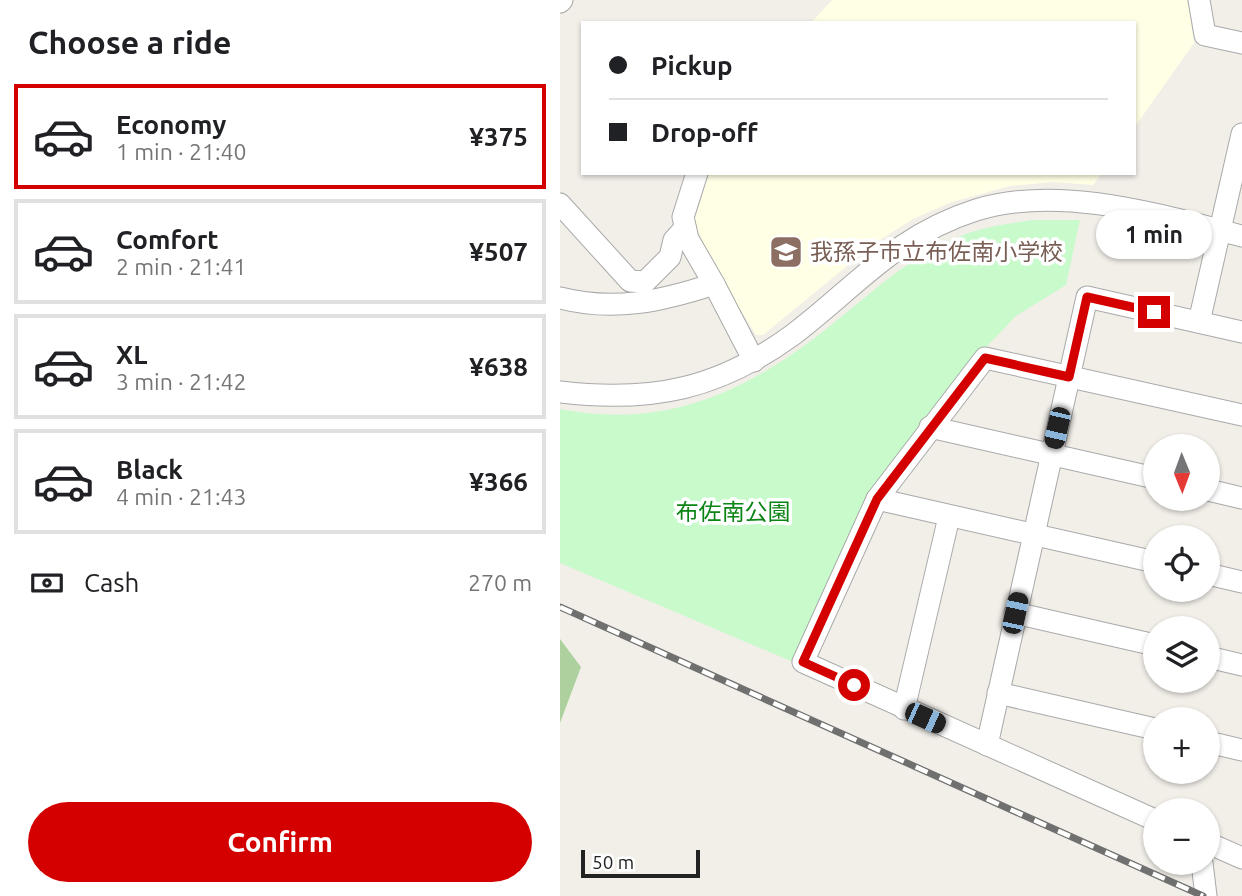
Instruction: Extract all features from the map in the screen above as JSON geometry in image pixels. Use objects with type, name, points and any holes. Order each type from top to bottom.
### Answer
[{"type":"street","points":[[1199,0],[1205,35],[1242,43]]},
{"type":"street","points":[[1199,322],[1242,134]]},
{"type":"street","points":[[696,175],[683,217],[685,228],[754,361]]},
{"type":"street","points":[[560,392],[608,398],[654,395],[690,387],[754,361],[795,333],[888,253],[932,227],[978,209],[1047,201],[1083,203],[1242,236]]},
{"type":"street","points":[[560,204],[630,281],[645,282],[670,257],[674,240],[685,228]]},
{"type":"street","points":[[560,298],[606,306],[645,303],[714,284]]},
{"type":"street","points":[[987,745],[1087,297],[1242,332]]},
{"type":"street","points":[[1143,815],[803,662],[877,499],[985,358],[1242,415]]},
{"type":"street","points":[[930,428],[1143,475]]},
{"type":"street","points":[[1220,493],[1242,498]]},
{"type":"street","points":[[877,499],[1143,559]]},
{"type":"street","points":[[904,709],[948,517]]},
{"type":"street","points":[[1220,577],[1242,582]]},
{"type":"street","points":[[1015,613],[1143,642]]},
{"type":"street","points":[[1220,660],[1242,665]]},
{"type":"street","points":[[998,693],[1143,726]]},
{"type":"street","points":[[1220,745],[1242,750]]},
{"type":"street","points":[[1220,848],[1242,858]]},
{"type":"street","points":[[1203,875],[1206,896]]},
{"type":"shaded area","points":[[832,0],[1188,0],[1194,43],[1136,125],[1136,21],[813,21]]},
{"type":"shaded area","name":"我孫子市立布佐南小学校","points":[[708,175],[1100,175],[1093,185],[1052,182],[1010,186],[952,202],[913,219],[875,243],[763,335],[756,335],[717,273],[694,222]]},
{"type":"green space","name":"布佐南公園","points":[[1033,220],[1080,220],[1066,285],[1016,316],[975,359],[920,428],[793,662],[560,563],[560,409],[599,414],[636,414],[671,409],[704,400],[769,369],[830,326],[889,278],[937,247],[974,231]]},
{"type":"green space","points":[[560,639],[581,667],[560,723]]},
{"type":"railway","points":[[560,607],[1203,896]]},
{"type":"place","name":"我孫子市立布佐南小学校","points":[[786,252]]},
{"type":"route","points":[[854,685],[803,662],[877,499],[985,358],[1069,377],[1087,297],[1154,312]]}]
